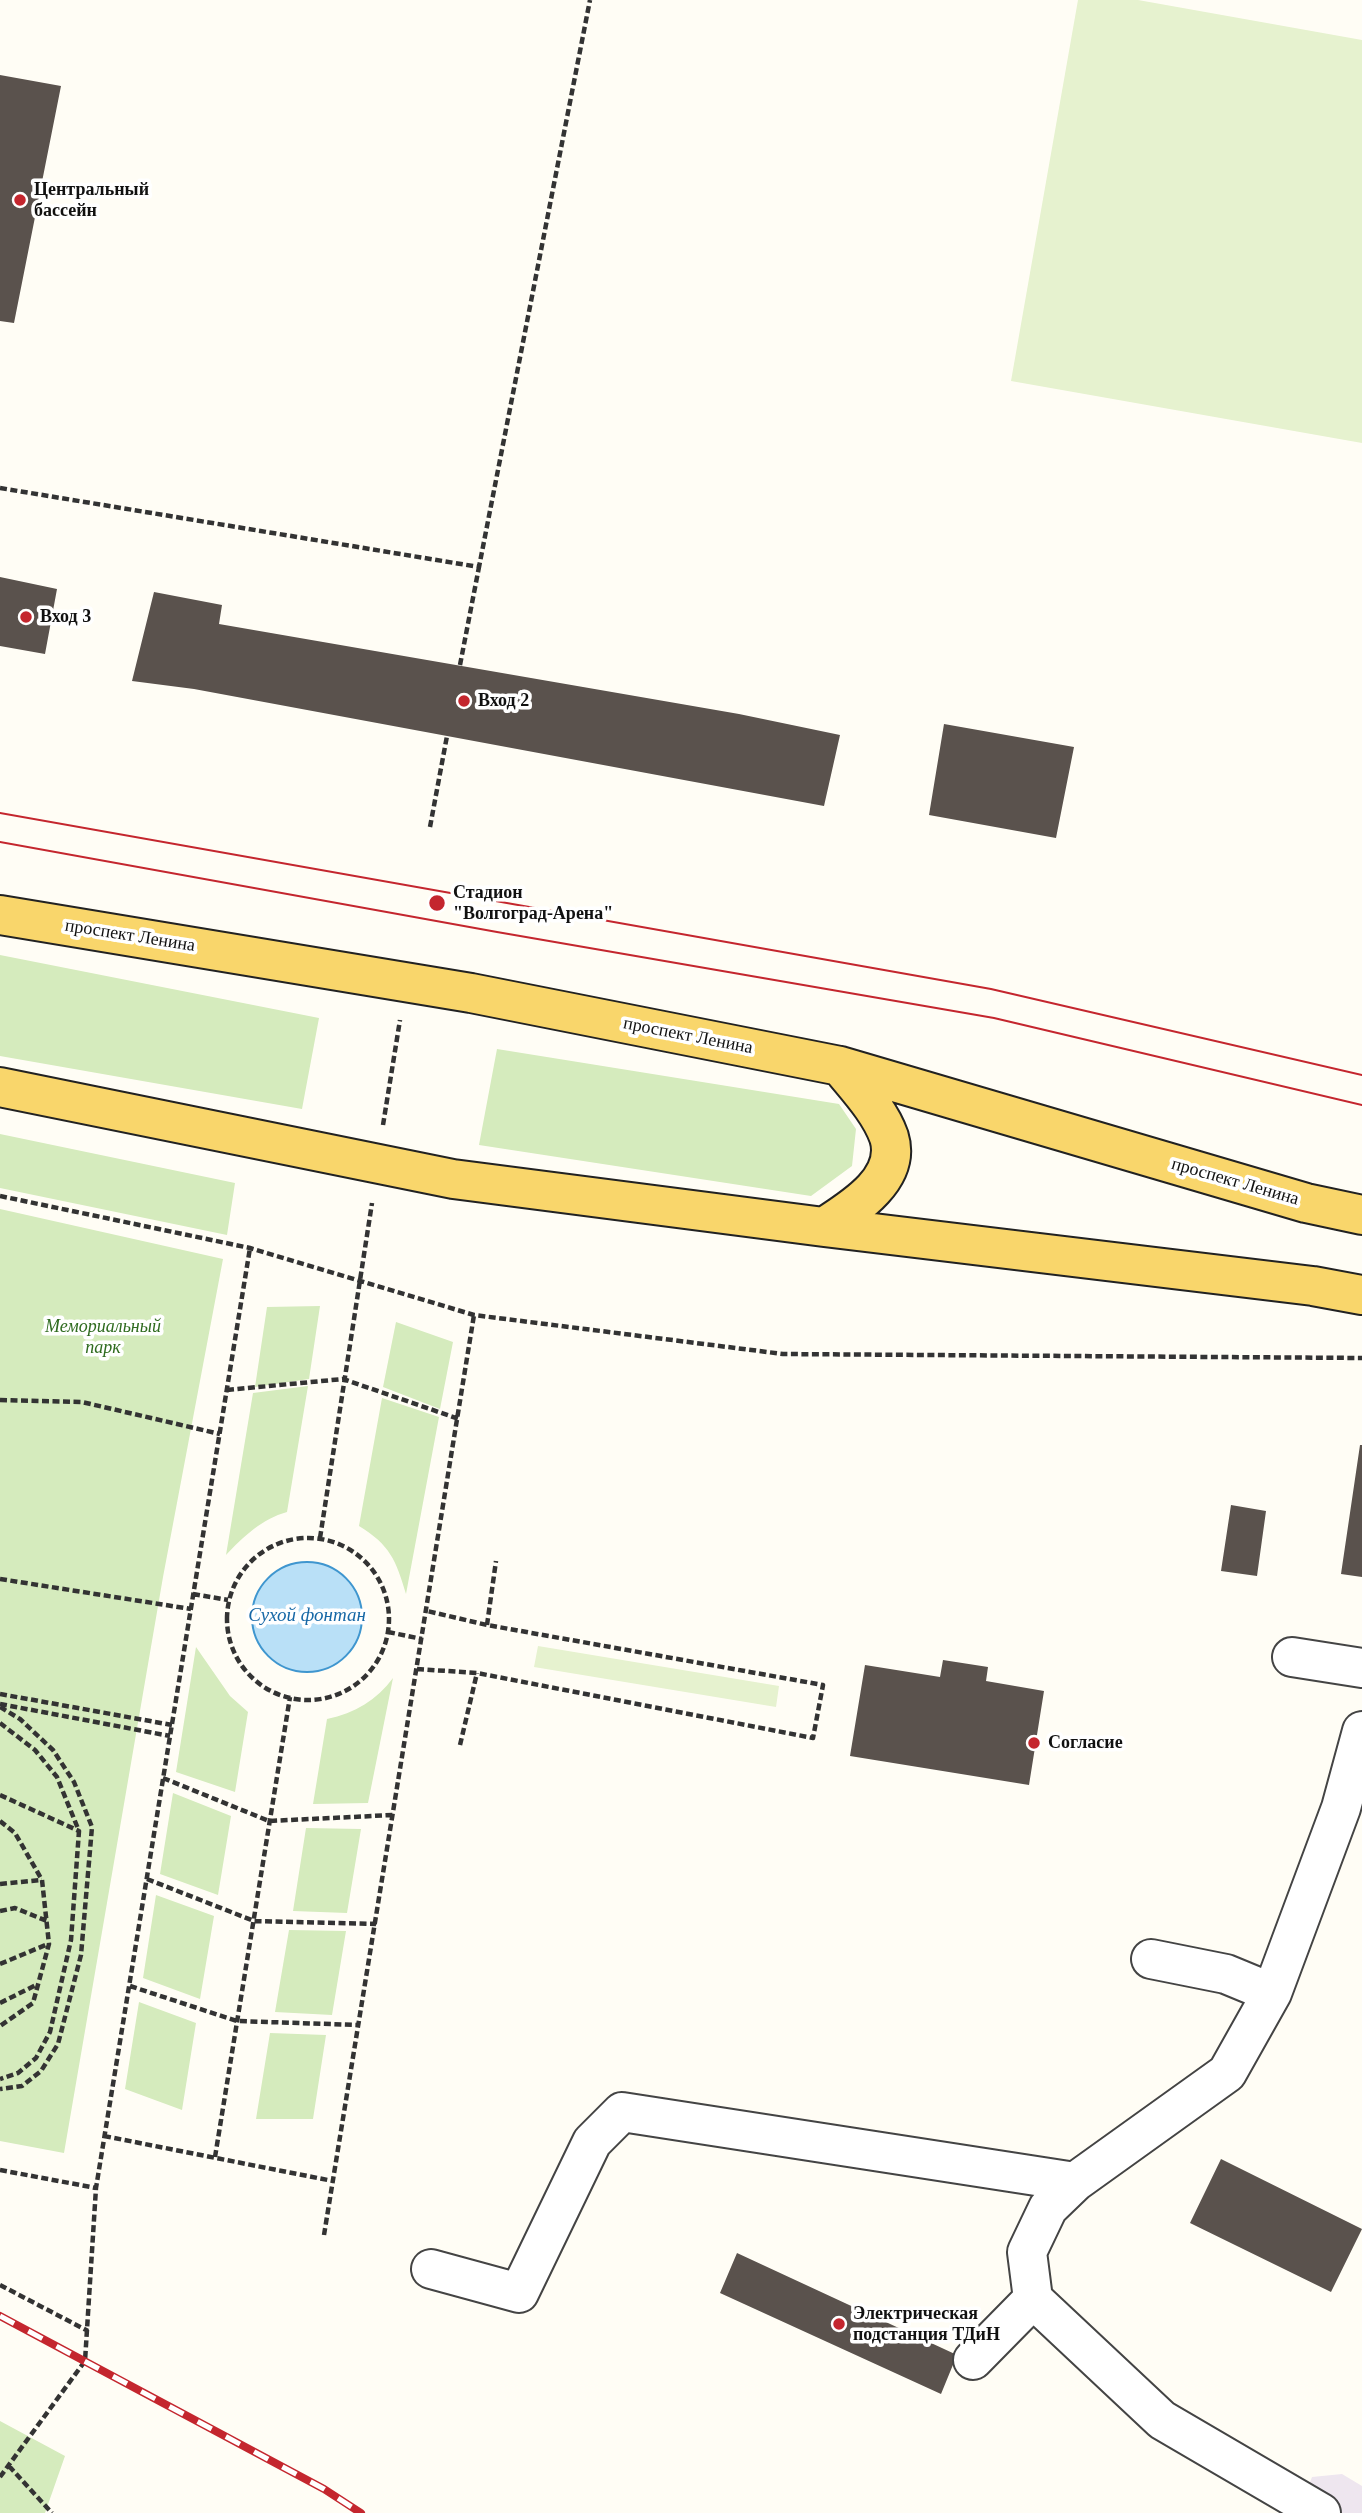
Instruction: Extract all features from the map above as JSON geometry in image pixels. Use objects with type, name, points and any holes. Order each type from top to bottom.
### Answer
[{"type":"main road","name":"проспект Ленина","points":[[0,915],[407,981],[840,1066],[1306,1203],[1362,1215]]},
{"type":"main road","points":[[824,1227],[852,1209],[874,1190],[889,1164],[889,1138],[872,1107],[840,1066]]},
{"type":"main road","points":[[0,1087],[466,1181],[1313,1286],[1362,1295]]},
{"type":"lane","points":[[1292,1657],[1362,1668]]},
{"type":"lane","points":[[1321,2513],[1162,2420],[1033,2300],[1027,2252],[1048,2208],[1075,2182],[1227,2073],[1272,1993],[1341,1808],[1362,1731]]},
{"type":"lane","points":[[1151,1959],[1226,1974],[1272,1993]]},
{"type":"lane","points":[[431,2269],[519,2293],[592,2143],[622,2112],[1075,2182]]},
{"type":"lane","points":[[973,2360],[1033,2300]]},
{"type":"path","points":[[460,665],[590,0]]},
{"type":"path","points":[[0,488],[479,567]]},
{"type":"path","points":[[430,827],[447,736]]},
{"type":"path","points":[[320,1538],[407,981]]},
{"type":"path","points":[[0,1196],[250,1248],[474,1315],[783,1354],[1362,1357]]},
{"type":"path","points":[[0,2477],[85,2361],[96,2188],[250,1248]]},
{"type":"path","points":[[324,2235],[474,1315]]},
{"type":"path","points":[[227,1391],[343,1380],[459,1419]]},
{"type":"path","points":[[0,1400],[82,1402],[220,1434]]},
{"type":"path","points":[[295,1538],[320,1538],[350,1548],[374,1570],[387,1600],[388,1632],[378,1660],[360,1682],[335,1696],[307,1700],[278,1695],[254,1679],[236,1657],[227,1629],[228,1600],[237,1578],[252,1559],[272,1545],[295,1538]]},
{"type":"path","points":[[487,1625],[496,1561]]},
{"type":"path","points":[[0,1579],[191,1609]]},
{"type":"path","points":[[193,1594],[228,1600]]},
{"type":"path","points":[[417,1669],[477,1673],[813,1738],[823,1685],[487,1625],[427,1611]]},
{"type":"path","points":[[388,1632],[422,1639]]},
{"type":"path","points":[[460,1745],[477,1673]]},
{"type":"path","points":[[0,1694],[172,1725]]},
{"type":"path","points":[[215,2157],[290,1697]]},
{"type":"path","points":[[0,1706],[170,1736]]},
{"type":"path","points":[[0,1706],[20,1718],[53,1750],[74,1782],[92,1828],[81,1955],[58,2045],[41,2071],[22,2086],[0,2089]]},
{"type":"path","points":[[0,1723],[35,1750],[57,1777],[79,1831],[71,1940],[50,2032],[36,2057],[18,2073],[0,2079]]},
{"type":"path","points":[[163,1779],[269,1821],[393,1815]]},
{"type":"path","points":[[0,1795],[79,1831]]},
{"type":"path","points":[[0,1821],[15,1833],[42,1880],[49,1944],[33,2003],[0,2026]]},
{"type":"path","points":[[147,1879],[254,1921],[376,1924]]},
{"type":"path","points":[[0,1884],[42,1880]]},
{"type":"path","points":[[0,1911],[15,1908],[47,1921]]},
{"type":"path","points":[[0,1964],[49,1944]]},
{"type":"path","points":[[0,2003],[37,1984]]},
{"type":"path","points":[[130,1986],[237,2021],[359,2025]]},
{"type":"path","points":[[104,2136],[333,2181]]},
{"type":"path","points":[[0,2170],[96,2188]]},
{"type":"path","points":[[0,2285],[88,2332]]},
{"type":"path","points":[[9,2466],[52,2513]]},
{"type":"shaded area","points":[[1342,2474],[1362,2486],[1362,2513],[1298,2513],[1312,2477]]},
{"type":"green space","points":[[1078,0],[1138,0],[1362,40],[1362,443],[1011,381]]},
{"type":"green space","points":[[0,955],[319,1018],[302,1109],[0,1056]]},
{"type":"green space","points":[[497,1049],[839,1104],[856,1129],[852,1166],[811,1196],[479,1145]]},
{"type":"green space","points":[[0,1134],[235,1183],[227,1235],[0,1188]]},
{"type":"green space","name":"Мемориальный парк","points":[[0,1209],[223,1259],[163,1577],[64,2153],[0,2141]]},
{"type":"green space","points":[[320,1306],[309,1379],[255,1387],[267,1307]]},
{"type":"green space","points":[[396,1322],[453,1342],[440,1409],[383,1387]]},
{"type":"green space","points":[[308,1386],[287,1512],[254,1529],[226,1555],[253,1393]]},
{"type":"green space","points":[[382,1398],[439,1417],[406,1594],[390,1554],[378,1540],[359,1526]]},
{"type":"green space","points":[[538,1646],[779,1686],[776,1707],[534,1667]]},
{"type":"green space","points":[[196,1647],[230,1696],[248,1712],[235,1792],[176,1772]]},
{"type":"green space","points":[[393,1678],[368,1803],[313,1804],[327,1719],[365,1704],[380,1693]]},
{"type":"green space","points":[[173,1793],[231,1816],[218,1895],[160,1874]]},
{"type":"green space","points":[[306,1828],[361,1829],[347,1913],[293,1911]]},
{"type":"green space","points":[[156,1895],[214,1916],[200,1999],[143,1978]]},
{"type":"green space","points":[[289,1930],[346,1931],[332,2015],[275,2012]]},
{"type":"green space","points":[[139,2002],[196,2023],[182,2110],[125,2089]]},
{"type":"green space","points":[[270,2033],[326,2035],[313,2119],[256,2119]]},
{"type":"green space","points":[[0,2421],[65,2456],[45,2513],[0,2513]]},
{"type":"water","name":"Сухой фонтан","points":[[307,1562],[328,1566],[346,1578],[358,1596],[362,1617],[358,1638],[346,1656],[328,1668],[307,1672],[286,1668],[268,1656],[256,1638],[252,1617],[256,1596],[268,1578],[286,1566]]},
{"type":"building","name":"Центральный бассейн","points":[[0,75],[61,86],[14,323],[0,321]]},
{"type":"building","name":"Вход 3","points":[[0,577],[57,589],[45,654],[0,646]]},
{"type":"building","name":"Вход 2","points":[[154,592],[222,605],[219,624],[739,714],[840,735],[824,806],[194,689],[132,681]]},
{"type":"building","points":[[944,724],[1074,747],[1056,838],[929,815]]},
{"type":"building","points":[[1362,1445],[1362,1577],[1341,1574]]},
{"type":"building","points":[[1231,1505],[1266,1511],[1257,1576],[1221,1571]]},
{"type":"building","points":[[943,1660],[988,1667],[986,1681],[1044,1691],[1029,1785],[850,1756],[865,1665],[940,1677]]},
{"type":"building","points":[[1221,2159],[1362,2229],[1331,2292],[1190,2223]]},
{"type":"building","name":"Электрическая подстанция ТДиН","points":[[737,2253],[957,2355],[941,2394],[720,2293]]},
{"type":"tram line","points":[[0,813],[991,989],[1362,1075]]},
{"type":"tram line","points":[[0,842],[994,1018],[1362,1105]]},
{"type":"railway","points":[[0,2316],[324,2489],[361,2513]]},
{"type":"place","name":"Центральный бассейн","points":[[20,200]]},
{"type":"place","name":"Вход 3","points":[[26,617]]},
{"type":"place","name":"Вход 2","points":[[464,701]]},
{"type":"place","name":"Стадион \"Волгоград-Арена\"","points":[[437,903]]},
{"type":"place","name":"Согласие","points":[[1034,1743]]},
{"type":"place","name":"Электрическая подстанция ТДиН","points":[[839,2324]]}]
